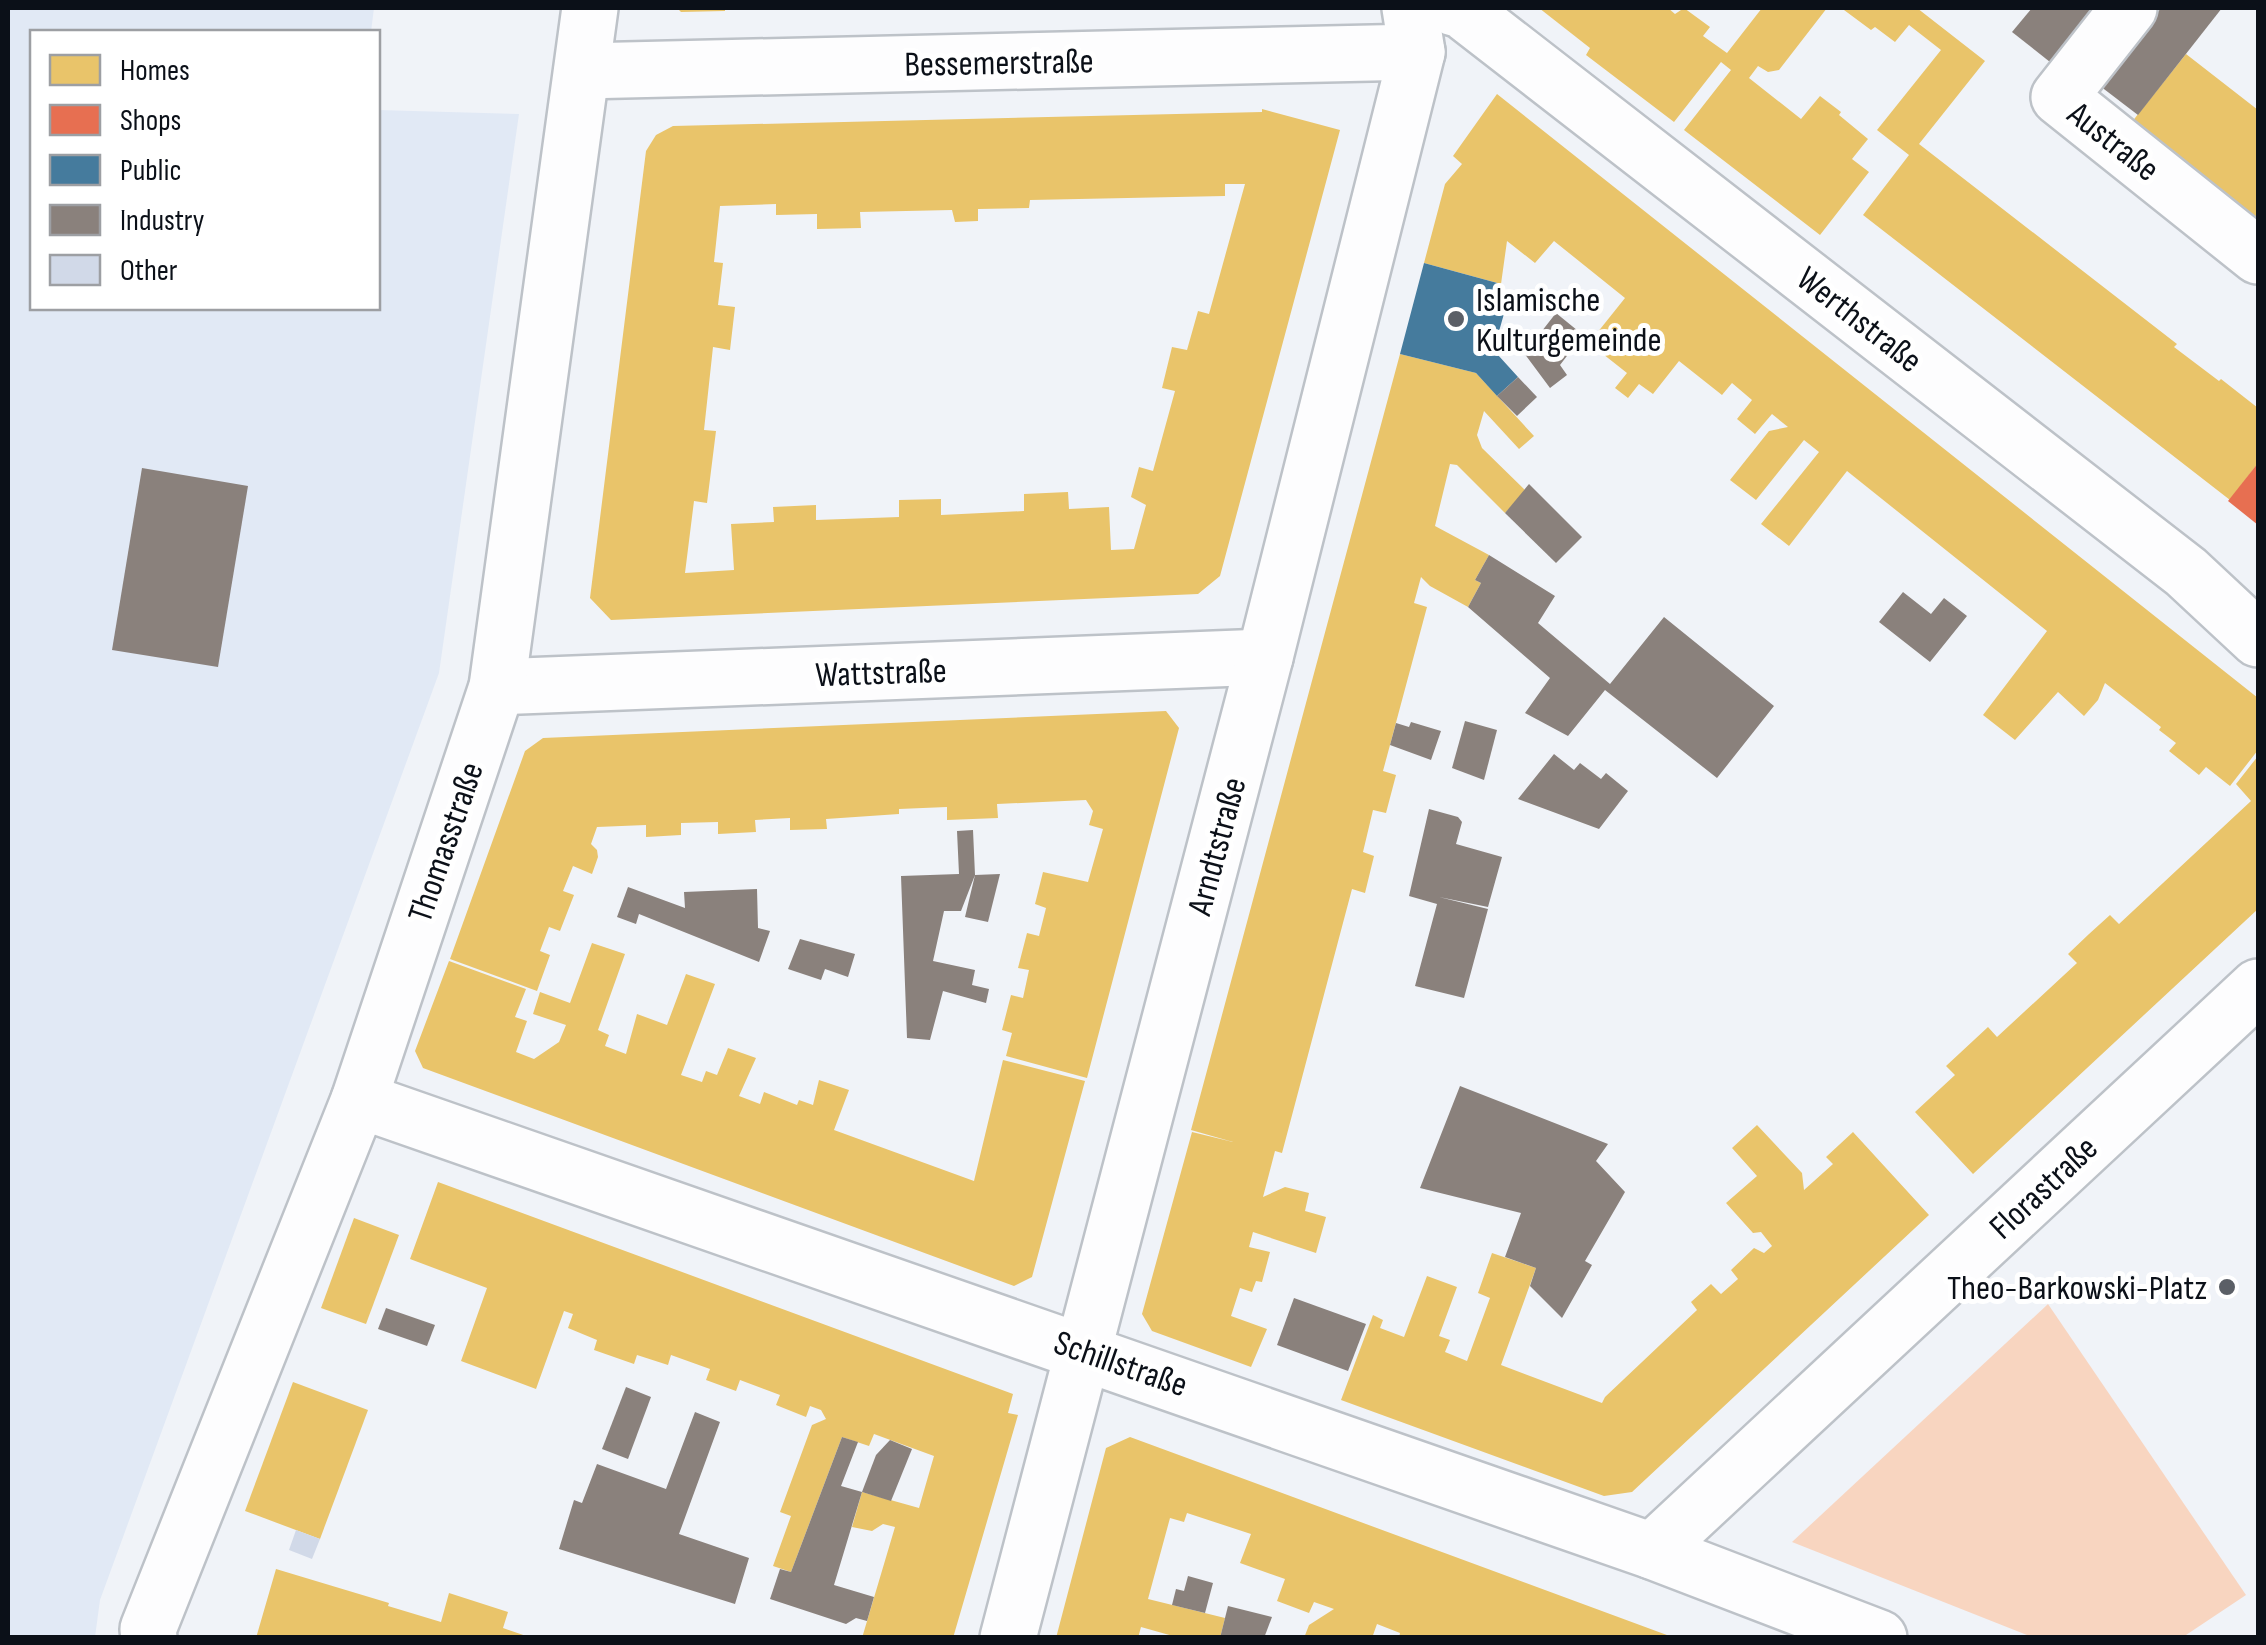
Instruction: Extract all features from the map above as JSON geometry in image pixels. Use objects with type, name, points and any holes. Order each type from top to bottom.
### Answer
[{"type":"street","name":"Thomasstraße","points":[[149,1638],[148,1629],[358,1100],[497,687],[590,8]]},
{"type":"street","name":"Werthstraße","points":[[1454,8],[1459,8],[2186,572],[2258,639]]},
{"type":"street","name":"Austraße","points":[[2130,8],[2059,97],[2258,256]]},
{"type":"street","name":"Bessemerstraße","points":[[582,71],[1413,30]]},
{"type":"street","name":"Arndtstraße","points":[[1008,1638],[1266,658],[1413,30]]},
{"type":"street","name":"Wattstraße","points":[[497,687],[1266,658]]},
{"type":"street","name":"Florastraße","points":[[1652,1551],[2258,987]]},
{"type":"street","name":"Schillstraße","points":[[358,1100],[1084,1350],[1652,1551],[1879,1638]]},
{"type":"shaded area","points":[[8,8],[374,8],[371,30],[30,30],[30,310],[380,310],[380,110],[519,114],[439,673],[100,1600],[95,1637],[8,1638]]},
{"type":"shaded area","points":[[2048,1304],[2246,1595],[2183,1637],[2032,1637],[1792,1542]]},
{"type":"building: Homes","points":[[677,8],[725,8],[725,11],[681,12]]},
{"type":"building: Homes","points":[[1539,8],[1668,8],[1675,14],[1684,8],[1710,27],[1703,36],[1727,53],[1762,8],[1827,8],[1779,70],[1768,72],[1758,66],[1749,78],[1801,119],[1820,96],[1841,112],[1839,115],[1868,139],[1852,159],[1869,172],[1820,235],[1684,130],[1731,70],[1721,62],[1674,122],[1586,55],[1590,48]]},
{"type":"building: Homes","points":[[1845,8],[1917,8],[1985,61],[1919,144],[2177,344],[2174,347],[2258,408],[2258,463],[2230,500],[1863,215],[1909,155],[1877,130],[1941,50],[1909,25],[1895,42],[1875,27],[1871,30]]},
{"type":"building: Homes","points":[[2186,54],[2258,110],[2258,221],[2131,123]]},
{"type":"building: Homes","points":[[1497,94],[2258,698],[2258,750],[2230,786],[2206,767],[2199,775],[2169,751],[2176,743],[2159,730],[2161,727],[2105,683],[2098,700],[2084,716],[2058,692],[2015,740],[1983,715],[2047,631],[1847,471],[1789,546],[1761,524],[1819,452],[1804,440],[1756,500],[1730,480],[1769,431],[1788,427],[1772,414],[1755,434],[1737,419],[1752,400],[1732,383],[1722,395],[1679,361],[1653,394],[1639,384],[1628,398],[1615,388],[1627,373],[1589,343],[1625,298],[1554,241],[1535,263],[1507,241],[1501,284],[1424,263],[1445,184],[1462,164],[1453,156]]},
{"type":"building: Homes","points":[[1262,112],[1340,130],[1220,576],[1198,594],[611,620],[590,598],[646,151],[656,135],[673,126]],"holes":[[[1225,184],[1245,184],[1209,314],[1198,311],[1187,350],[1172,347],[1162,388],[1175,391],[1153,471],[1139,467],[1131,497],[1146,505],[1134,549],[1111,550],[1109,507],[1069,509],[1068,492],[1024,494],[1024,511],[941,515],[941,499],[899,500],[899,517],[816,520],[816,505],[773,507],[774,522],[731,524],[734,570],[685,573],[694,501],[707,503],[716,431],[704,430],[713,347],[730,350],[735,307],[718,305],[723,263],[714,262],[720,206],[776,204],[776,215],[817,214],[817,229],[861,228],[860,212],[952,210],[955,222],[978,221],[978,209],[1029,208],[1030,200],[1225,196]]]},
{"type":"building: Homes","points":[[1400,354],[1476,373],[1534,436],[1519,449],[1484,411],[1477,435],[1482,448],[1526,491],[1505,513],[1457,465],[1450,464],[1435,526],[1489,555],[1475,580],[1481,583],[1468,607],[1421,577],[1414,603],[1427,607],[1383,771],[1396,775],[1386,813],[1373,810],[1363,852],[1374,856],[1365,893],[1352,889],[1282,1153],[1275,1151],[1263,1197],[1285,1187],[1309,1193],[1305,1211],[1326,1217],[1316,1253],[1253,1232],[1249,1247],[1270,1252],[1262,1282],[1256,1281],[1252,1292],[1240,1288],[1231,1316],[1267,1329],[1251,1367],[1152,1331],[1142,1314],[1192,1132],[1233,1142],[1191,1130]]},
{"type":"building: Homes","points":[[1166,711],[1179,728],[1087,1078],[1006,1056],[1012,1033],[1002,1030],[1011,995],[1023,998],[1029,970],[1018,968],[1027,933],[1039,936],[1046,908],[1035,904],[1043,872],[1088,882],[1103,829],[1089,825],[1093,811],[1086,800],[997,804],[998,818],[947,820],[947,807],[899,809],[899,814],[826,819],[827,829],[790,830],[790,818],[755,820],[756,832],[718,834],[718,822],[681,823],[681,835],[646,837],[646,825],[597,827],[591,844],[598,857],[592,874],[573,866],[563,891],[574,895],[560,931],[549,927],[540,951],[550,955],[537,991],[450,959],[525,751],[543,738]]},
{"type":"building: Homes","points":[[2258,756],[2258,909],[1973,1174],[1915,1112],[1955,1075],[1946,1066],[1988,1027],[1997,1037],[2077,963],[2068,954],[2089,934],[2110,915],[2119,924],[2251,801],[2236,784]]},
{"type":"building: Homes","points":[[592,943],[625,954],[598,1030],[609,1035],[605,1046],[626,1054],[637,1014],[667,1025],[686,974],[715,984],[681,1075],[702,1082],[706,1071],[717,1075],[728,1048],[756,1058],[739,1096],[760,1104],[764,1092],[797,1105],[799,1100],[813,1105],[819,1080],[849,1090],[834,1130],[974,1181],[1003,1060],[1085,1081],[1032,1277],[1014,1286],[423,1068],[415,1051],[449,961],[526,989],[515,1017],[527,1021],[516,1052],[534,1059],[559,1042],[566,1025],[533,1014],[540,992],[570,1003]]},
{"type":"building: Homes","points":[[1757,1125],[1802,1173],[1804,1190],[1833,1164],[1826,1157],[1853,1132],[1929,1215],[1632,1492],[1604,1496],[1341,1400],[1373,1315],[1383,1320],[1380,1328],[1404,1337],[1427,1276],[1457,1287],[1439,1336],[1450,1340],[1445,1352],[1467,1361],[1490,1298],[1478,1293],[1492,1253],[1536,1268],[1501,1365],[1602,1403],[1697,1310],[1691,1302],[1711,1284],[1721,1294],[1738,1279],[1731,1270],[1754,1248],[1764,1253],[1772,1246],[1761,1232],[1753,1233],[1726,1203],[1757,1176],[1732,1148]]},
{"type":"building: Homes","points":[[438,1182],[1013,1394],[1008,1413],[1018,1415],[953,1638],[862,1638],[895,1527],[883,1524],[872,1531],[852,1527],[862,1492],[919,1508],[934,1456],[874,1434],[869,1446],[842,1437],[791,1572],[773,1566],[791,1516],[780,1512],[812,1425],[826,1419],[821,1410],[810,1406],[806,1417],[776,1405],[780,1395],[740,1380],[736,1391],[706,1380],[710,1369],[671,1355],[668,1365],[637,1355],[634,1364],[594,1350],[597,1340],[568,1328],[573,1314],[564,1311],[536,1389],[461,1361],[487,1288],[410,1259]]},
{"type":"building: Homes","points":[[354,1218],[399,1235],[366,1324],[321,1308]]},
{"type":"building: Homes","points":[[293,1382],[368,1410],[320,1539],[245,1511]]},
{"type":"building: Homes","points":[[1130,1437],[1675,1638],[1399,1638],[1400,1633],[1377,1624],[1372,1638],[1304,1638],[1309,1625],[1334,1609],[1314,1602],[1309,1613],[1277,1601],[1285,1579],[1240,1563],[1251,1534],[1187,1513],[1184,1522],[1170,1518],[1148,1599],[1225,1618],[1220,1638],[1180,1638],[1141,1627],[1138,1638],[1056,1638],[1106,1448]]},
{"type":"building: Homes","points":[[276,1569],[441,1622],[449,1593],[508,1612],[503,1628],[532,1638],[256,1638]]},
{"type":"building: Shops","points":[[2258,463],[2258,525],[2228,501]]},
{"type":"building: Public","name":"Islamische Kulturgemeinde","points":[[1424,263],[1501,284],[1509,296],[1496,342],[1503,344],[1498,355],[1518,377],[1497,396],[1476,373],[1400,354]]},
{"type":"building: Industry","points":[[2032,8],[2094,8],[2050,62],[2012,32]]},
{"type":"building: Industry","points":[[2161,8],[2222,8],[2138,115],[2100,86]]},
{"type":"building: Industry","points":[[1556,313],[1583,335],[1560,365],[1567,375],[1550,388],[1521,349],[1538,336]]},
{"type":"building: Industry","points":[[1518,377],[1537,397],[1517,416],[1497,396]]},
{"type":"building: Industry","points":[[142,468],[248,486],[218,667],[112,650]]},
{"type":"building: Industry","points":[[1529,484],[1582,537],[1556,563],[1505,513]]},
{"type":"building: Industry","points":[[1489,555],[1555,596],[1538,623],[1610,684],[1664,617],[1774,706],[1717,778],[1605,690],[1568,736],[1525,713],[1550,678],[1468,607],[1481,583],[1475,580]]},
{"type":"building: Industry","points":[[1903,592],[1931,614],[1944,598],[1967,616],[1930,662],[1879,622]]},
{"type":"building: Industry","points":[[1465,721],[1497,730],[1484,780],[1452,768]]},
{"type":"building: Industry","points":[[1411,722],[1441,731],[1431,760],[1390,745],[1396,723],[1409,727]]},
{"type":"building: Industry","points":[[1554,754],[1574,770],[1580,763],[1601,779],[1606,773],[1628,791],[1599,829],[1518,799]]},
{"type":"building: Industry","points":[[1429,809],[1458,817],[1462,822],[1456,844],[1502,857],[1488,907],[1439,897],[1488,909],[1464,998],[1415,986],[1437,904],[1409,896]]},
{"type":"building: Industry","points":[[973,830],[975,875],[961,911],[944,911],[933,961],[975,970],[972,985],[989,989],[986,1003],[943,991],[930,1040],[907,1038],[901,876],[959,874],[957,831]]},
{"type":"building: Industry","points":[[1000,874],[988,922],[965,917],[975,875]]},
{"type":"building: Industry","points":[[628,887],[685,908],[684,892],[757,889],[758,928],[770,931],[759,962],[639,914],[636,924],[617,917]]},
{"type":"building: Industry","points":[[800,939],[855,954],[848,977],[825,969],[821,980],[788,969]]},
{"type":"building: Industry","points":[[1460,1086],[1608,1144],[1596,1161],[1625,1192],[1585,1261],[1592,1265],[1562,1318],[1530,1286],[1536,1268],[1505,1257],[1521,1213],[1420,1188]]},
{"type":"building: Industry","points":[[1294,1298],[1366,1324],[1348,1371],[1277,1345]]},
{"type":"building: Industry","points":[[386,1308],[435,1325],[427,1346],[378,1329]]},
{"type":"building: Industry","points":[[626,1387],[651,1397],[628,1459],[602,1449]]},
{"type":"building: Industry","points":[[695,1412],[720,1422],[679,1534],[749,1558],[735,1604],[559,1549],[574,1500],[582,1503],[597,1464],[666,1489]]},
{"type":"building: Industry","points":[[842,1437],[858,1442],[841,1486],[862,1492],[834,1585],[874,1597],[867,1621],[856,1618],[846,1624],[770,1599],[780,1569],[791,1572]]},
{"type":"building: Industry","points":[[890,1440],[912,1449],[891,1501],[862,1492],[876,1455]]},
{"type":"building: Industry","points":[[1188,1576],[1213,1583],[1205,1613],[1172,1605],[1176,1589],[1184,1591]]},
{"type":"building: Industry","points":[[1228,1606],[1272,1617],[1264,1638],[1220,1638]]},
{"type":"building: Other","points":[[296,1530],[320,1539],[312,1559],[289,1550]]},
{"type":"place","name":"Islamische Kulturgemeinde","points":[[1456,319]]},
{"type":"place","name":"Theo-Barkowski-Platz","points":[[2227,1287]]}]
